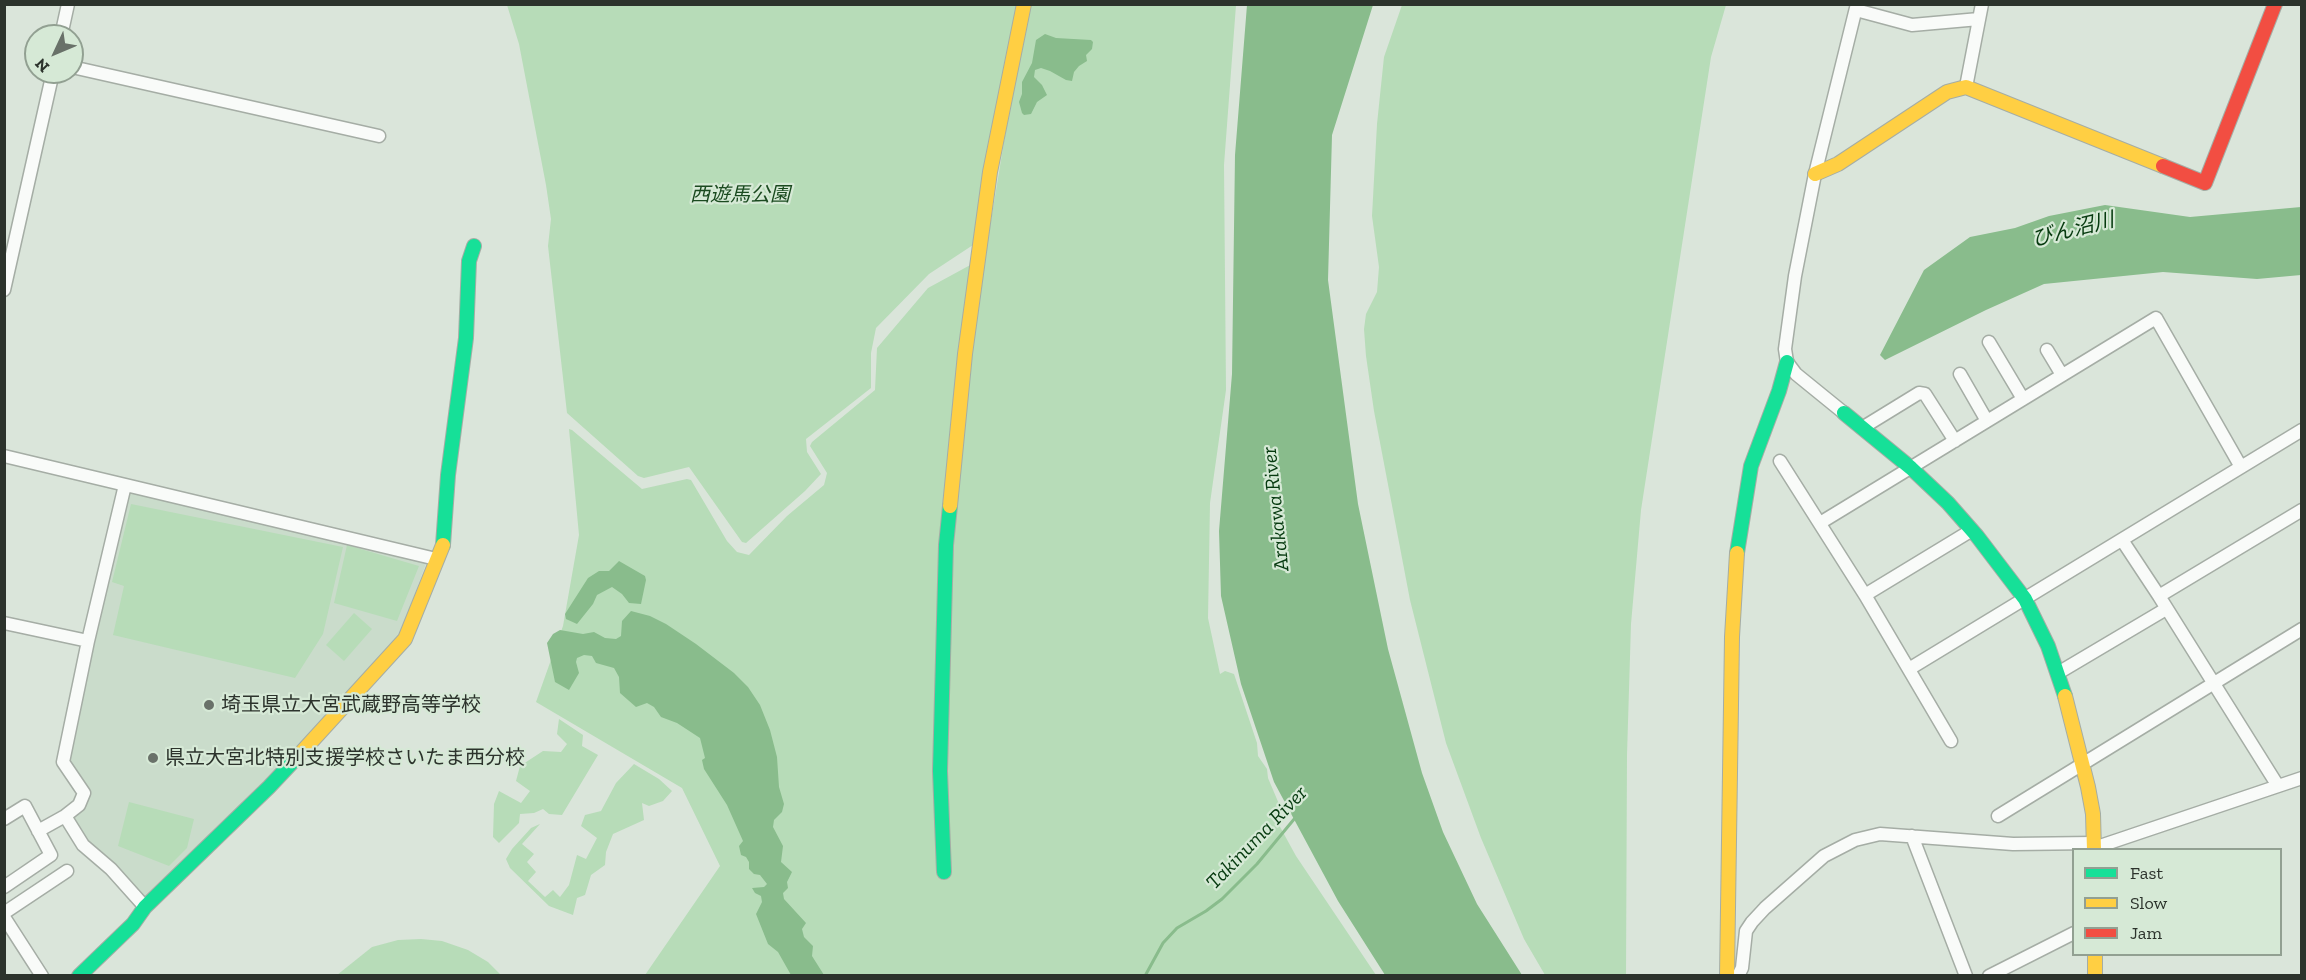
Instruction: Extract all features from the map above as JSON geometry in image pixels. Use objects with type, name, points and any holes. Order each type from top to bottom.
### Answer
[{"type":"street","points":[[64,24],[68,4]]},
{"type":"street","points":[[944,872],[940,771],[945,545],[966,344],[990,172],[1024,4]]},
{"type":"street","points":[[1966,87],[1982,4]]},
{"type":"street","points":[[1815,174],[1838,164],[1947,92],[1966,87],[2205,183],[2275,4]]},
{"type":"street","points":[[1727,975],[1732,637],[1737,556],[1746,485],[1787,362],[1786,330],[1815,174],[1856,7],[1912,25],[1979,19]]},
{"type":"street","points":[[84,69],[379,136]]},
{"type":"street","points":[[4,290],[9,247],[50,84]]},
{"type":"street","points":[[79,975],[133,924],[145,906],[269,787],[405,639],[433,572],[436,559],[443,547],[448,476],[466,338],[469,261],[474,246]]},
{"type":"street","points":[[1820,523],[2156,318],[2241,467]]},
{"type":"street","points":[[1989,342],[2023,399]]},
{"type":"street","points":[[2047,350],[2062,375]]},
{"type":"street","points":[[1787,362],[1796,374],[1911,468],[1972,530],[2025,599],[2058,673],[2083,763],[2092,814],[2094,847]]},
{"type":"street","points":[[1960,374],[1987,421]]},
{"type":"street","points":[[1862,428],[1919,393],[1925,394],[1955,441]]},
{"type":"street","points":[[1909,669],[2301,430]]},
{"type":"street","points":[[4,456],[436,559]]},
{"type":"street","points":[[1780,460],[1865,595],[1951,741]]},
{"type":"street","points":[[38,831],[79,805],[84,793],[63,762],[124,485]]},
{"type":"street","points":[[2159,596],[2301,510]]},
{"type":"street","points":[[1865,595],[1972,530]]},
{"type":"street","points":[[2122,540],[2278,786]]},
{"type":"street","points":[[2058,673],[2166,609]]},
{"type":"street","points":[[4,622],[88,641]]},
{"type":"street","points":[[1998,816],[2301,629]]},
{"type":"street","points":[[1738,975],[1742,968],[1746,931],[1752,922],[1824,856],[1855,840],[1880,834],[2013,844],[2094,847],[2301,778]]},
{"type":"street","points":[[4,819],[25,806],[51,855],[4,887]]},
{"type":"street","points":[[65,816],[83,845],[111,868],[145,906]]},
{"type":"street","points":[[1912,836],[1966,975]]},
{"type":"street","points":[[42,975],[4,915],[67,872]]},
{"type":"street","points":[[1989,975],[2072,934]]},
{"type":"street","points":[[2095,956],[2095,975]]},
{"type":"shaded area","name":"埼玉県立大宮武蔵野高等学校","points":[[128,492],[427,561],[397,642],[291,758],[143,901],[101,851],[93,850],[71,817],[85,805],[66,761]]},
{"type":"green space","name":"西遊馬公園","points":[[507,5],[1017,5],[973,245],[929,274],[876,328],[871,353],[871,388],[806,439],[807,452],[821,474],[746,543],[742,542],[689,467],[644,478],[638,476],[567,413],[548,246],[551,219],[546,185],[519,44]]},
{"type":"green space","points":[[1031,5],[1236,5],[1224,165],[1226,390],[1210,503],[1208,618],[1220,674],[1225,671],[1234,674],[1257,743],[1258,756],[1267,769],[1268,778],[1279,804],[1281,821],[1279,825],[1296,856],[1376,975],[645,975],[720,866],[682,788],[536,702],[563,626],[579,535],[569,429],[642,489],[691,480],[727,541],[737,552],[749,555],[787,516],[824,485],[827,473],[810,446],[875,390],[877,348],[928,288],[985,257],[1014,81]]},
{"type":"green space","points":[[1402,5],[1726,5],[1711,57],[1641,510],[1631,624],[1627,755],[1626,975],[1545,975],[1524,939],[1481,838],[1446,743],[1410,600],[1374,411],[1364,329],[1366,314],[1377,292],[1379,267],[1372,216],[1377,124],[1384,57]]},
{"type":"green space","points":[[131,504],[343,547],[323,634],[295,678],[113,635],[124,586],[112,582]]},
{"type":"green space","points":[[347,545],[419,566],[397,621],[334,603]]},
{"type":"green space","points":[[354,613],[372,629],[344,661],[326,645]]},
{"type":"green space","points":[[559,719],[583,735],[582,746],[598,755],[562,815],[549,814],[543,809],[534,813],[520,814],[519,823],[499,843],[493,837],[494,804],[499,791],[521,803],[530,791],[516,781],[520,766],[543,751],[561,752],[567,744],[557,734]]},
{"type":"green space","points":[[634,764],[659,779],[672,791],[663,801],[649,806],[642,803],[644,820],[613,834],[606,852],[605,865],[591,875],[585,895],[577,898],[573,915],[549,906],[510,868],[506,859],[531,828],[540,824],[522,844],[534,854],[527,862],[536,872],[528,881],[545,897],[553,890],[560,897],[569,885],[577,855],[586,859],[597,838],[581,826],[585,815],[601,811],[616,783]]},
{"type":"green space","points":[[129,802],[194,819],[187,848],[169,866],[118,846]]},
{"type":"green space","points":[[398,940],[442,941],[468,950],[488,962],[501,975],[337,975],[372,947]]},
{"type":"water","name":"Arakawa River","points":[[1247,5],[1373,5],[1332,135],[1328,280],[1358,504],[1388,649],[1422,773],[1443,832],[1477,904],[1522,975],[1385,975],[1338,901],[1274,782],[1241,684],[1221,596],[1219,531],[1232,374],[1235,155]]},
{"type":"water","points":[[1045,34],[1056,38],[1091,40],[1092,49],[1086,55],[1087,61],[1074,72],[1072,81],[1041,68],[1035,70],[1034,77],[1042,85],[1047,95],[1037,102],[1031,114],[1024,115],[1019,102],[1022,82],[1032,63],[1036,40]]},
{"type":"water","name":"びん沼川","points":[[2105,205],[2190,217],[2301,207],[2301,275],[2257,279],[2163,272],[2044,284],[1885,360],[1880,355],[1924,270],[1970,237],[2015,228],[2049,216]]},
{"type":"water","points":[[619,561],[645,576],[641,604],[629,603],[612,587],[597,595],[593,604],[577,624],[566,619],[565,614],[588,578],[599,571],[609,571]]},
{"type":"water","points":[[631,611],[650,616],[666,624],[696,644],[734,673],[748,687],[760,705],[777,757],[779,787],[784,804],[782,812],[774,820],[773,827],[783,846],[781,862],[792,872],[787,882],[788,888],[783,893],[784,899],[806,923],[802,929],[804,937],[813,946],[812,956],[824,975],[791,975],[778,952],[768,944],[756,914],[762,902],[761,896],[752,888],[764,887],[767,884],[760,875],[754,874],[749,869],[749,862],[741,855],[739,846],[743,841],[727,805],[704,769],[702,760],[705,758],[700,738],[677,723],[661,717],[654,707],[647,703],[636,707],[620,693],[619,677],[614,668],[596,663],[592,656],[584,655],[577,658],[579,673],[569,690],[555,682],[547,643],[553,634],[560,630],[583,634],[594,632],[605,638],[616,639],[621,636],[622,621]]},
{"type":"waterway","name":"Takinuma River","points":[[1145,976],[1163,943],[1177,928],[1222,899],[1257,864],[1295,818]]},
{"type":"traffic: fast","points":[[443,545],[448,475],[466,338],[469,261],[474,246]]},
{"type":"traffic: fast","points":[[1737,553],[1751,466],[1779,391],[1787,362]]},
{"type":"traffic: fast","points":[[1844,413],[1911,468],[1948,503],[1977,536],[2025,599],[2048,646],[2065,696]]},
{"type":"traffic: fast","points":[[944,872],[940,771],[946,545],[950,506]]},
{"type":"traffic: fast","points":[[79,976],[133,924],[145,907],[301,753]]},
{"type":"traffic: slow","points":[[950,506],[965,354],[990,172],[1024,4]]},
{"type":"traffic: slow","points":[[1815,174],[1838,164],[1947,92],[1966,87],[2163,166]]},
{"type":"traffic: slow","points":[[301,753],[405,639],[443,545]]},
{"type":"traffic: slow","points":[[1727,976],[1732,637],[1737,553]]},
{"type":"traffic: slow","points":[[2065,696],[2088,787],[2093,814],[2094,848]]},
{"type":"traffic: slow","points":[[2095,956],[2095,976]]},
{"type":"traffic: jam","points":[[2163,166],[2205,183],[2275,4]]},
{"type":"place","name":"埼玉県立大宮武蔵野高等学校","points":[[209,705]]},
{"type":"place","name":"県立大宮北特別支援学校さいたま西分校","points":[[153,758]]}]
